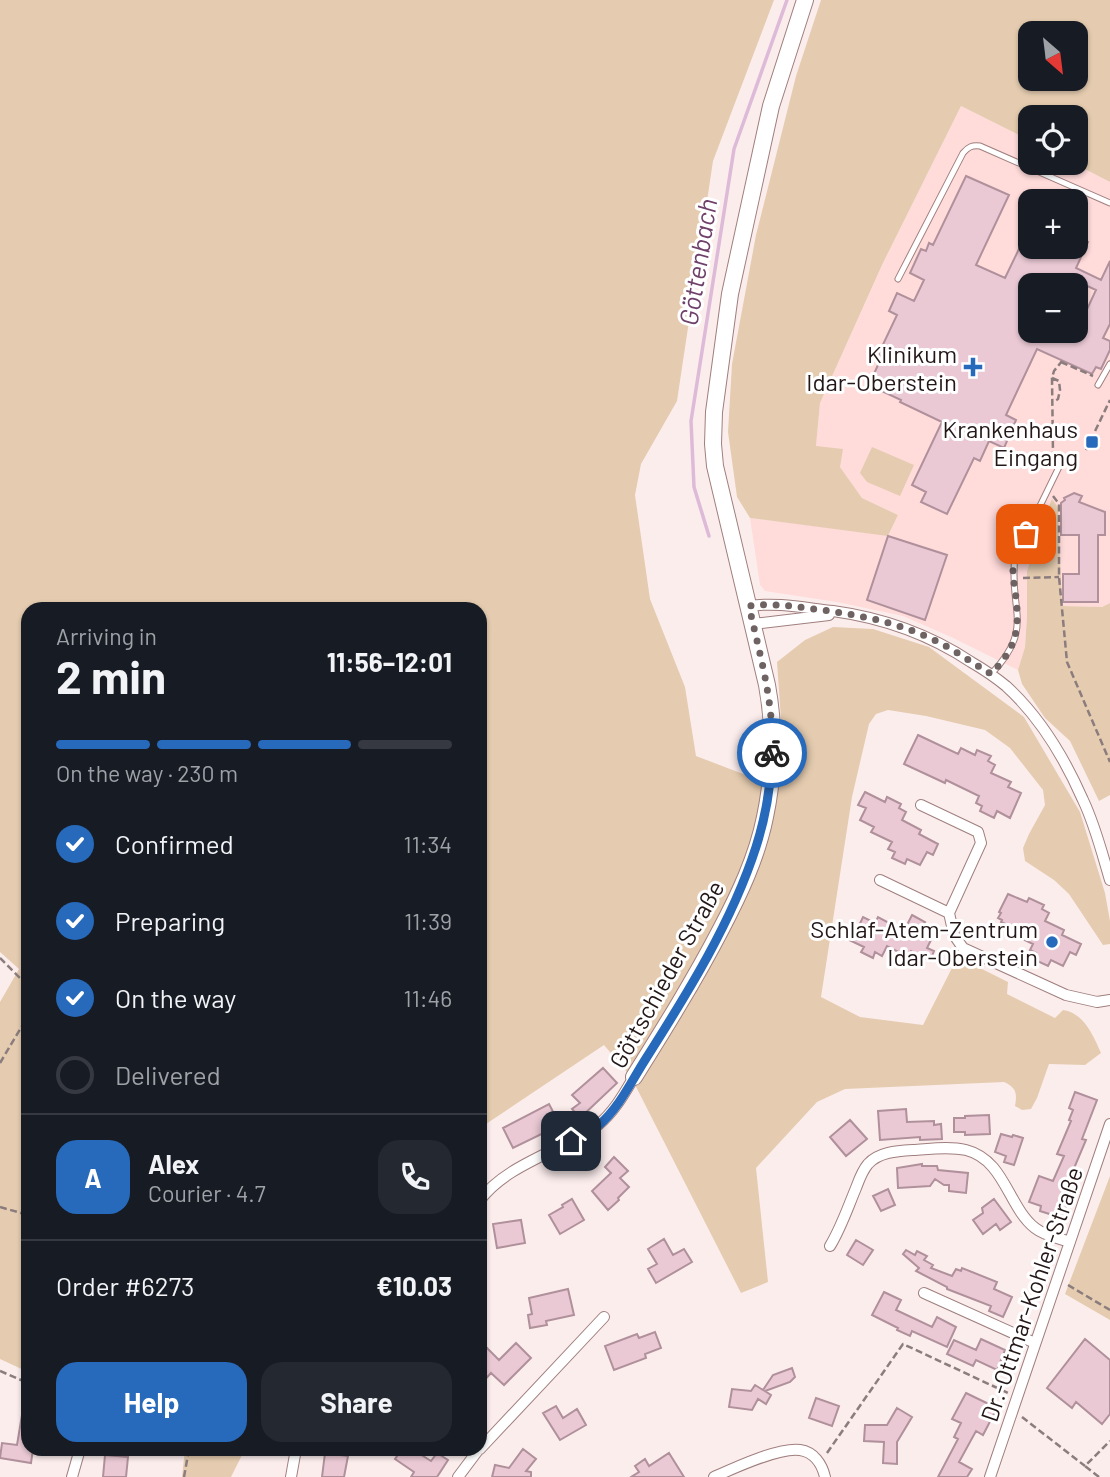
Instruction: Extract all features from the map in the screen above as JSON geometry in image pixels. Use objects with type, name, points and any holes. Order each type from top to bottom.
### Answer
[{"type":"street","name":"Göttschieder Straße","points":[[487,1191],[509,1173],[598,1125],[621,1100],[673,1015],[726,919],[747,875],[765,820],[772,764],[772,711],[715,466],[714,412],[730,294],[771,106],[806,0]]},
{"type":"street","points":[[749,606],[772,604],[845,613],[888,622],[930,638],[991,674],[1027,709],[1061,759],[1090,816],[1110,880]]},
{"type":"street","points":[[753,624],[845,613]]},
{"type":"street","points":[[920,805],[978,832],[981,843],[949,913],[954,935],[963,948],[1066,995],[1097,1002],[1110,1000]]},
{"type":"street","points":[[880,880],[949,913]]},
{"type":"street","name":"Dr.-Ottmar-Kohler-Straße","points":[[990,1477],[1110,1124]]},
{"type":"street","points":[[830,1246],[863,1172],[875,1158],[898,1151],[941,1149],[968,1151],[987,1161],[1035,1228],[1070,1242]]},
{"type":"street","points":[[924,1293],[1035,1343]]},
{"type":"street","points":[[487,1441],[604,1317]]},
{"type":"street","points":[[714,1477],[763,1457],[791,1450],[807,1452],[818,1461],[825,1477]]},
{"type":"street","points":[[72,1477],[78,1456]]},
{"type":"street","points":[[291,1477],[295,1456]]},
{"type":"street","points":[[458,1477],[474,1456]]},
{"type":"lane","points":[[898,279],[963,153],[974,145],[1110,203]]},
{"type":"lane","points":[[1100,382],[1110,364]]},
{"type":"lane","points":[[991,674],[1011,649],[1017,632],[1015,557],[1059,467]]},
{"type":"path","points":[[1059,467],[1054,453],[1054,371],[1061,361],[1100,382]]},
{"type":"path","points":[[1052,378],[1059,381],[1060,390],[1058,399],[1052,403]]},
{"type":"path","points":[[1086,450],[1110,400]]},
{"type":"path","points":[[1013,426],[1020,429]]},
{"type":"path","points":[[1048,489],[1059,504],[1059,577],[1068,662],[1110,762]]},
{"type":"path","points":[[1014,578],[1059,577]]},
{"type":"path","points":[[0,957],[21,979]]},
{"type":"path","points":[[0,1063],[21,1028]]},
{"type":"path","points":[[0,1207],[21,1213]]},
{"type":"path","points":[[1057,1278],[1110,1310]]},
{"type":"path","points":[[818,1461],[830,1451],[903,1344],[1017,1398]]},
{"type":"path","points":[[0,1371],[21,1380]]},
{"type":"path","points":[[1012,1412],[1021,1416],[1099,1477]]},
{"type":"path","points":[[1086,1466],[1110,1441]]},
{"type":"path","points":[[184,1477],[188,1456]]},
{"type":"shaded area","points":[[0,0],[774,0],[713,161],[677,401],[641,464],[635,495],[650,599],[685,687],[696,756],[751,777],[782,785],[777,662],[805,640],[833,627],[873,629],[929,647],[1024,717],[1080,812],[1105,893],[1110,921],[1110,944],[1103,945],[1069,894],[1054,880],[1025,861],[1023,848],[1045,805],[1043,790],[1010,748],[985,730],[888,710],[876,714],[869,724],[852,797],[821,997],[860,1017],[923,1025],[953,966],[966,961],[1008,982],[1007,994],[1055,1018],[1063,1010],[1077,1015],[1087,1026],[1101,1053],[1085,1065],[1049,1064],[1031,1109],[1022,1110],[1015,1106],[1015,1092],[1004,1082],[845,1089],[817,1102],[756,1168],[768,1282],[741,1293],[631,1077],[604,1045],[487,1123],[487,602],[21,602],[21,1369],[0,1359],[0,1002],[19,969],[0,952]]},
{"type":"shaded area","points":[[821,0],[1110,0],[1110,182],[1088,171],[1088,105],[1018,105],[1018,134],[961,106],[882,265],[820,403],[816,446],[843,449],[840,467],[862,498],[898,515],[888,536],[750,518],[737,497],[728,432],[732,364],[756,235],[796,76]]},
{"type":"shaded area","name":"Klinikum Idar-Oberstein","points":[[961,106],[1018,134],[1018,175],[1088,175],[1088,171],[1110,182],[1110,603],[1102,607],[1062,606],[1058,507],[1052,500],[1027,571],[1025,647],[1018,670],[903,616],[765,591],[760,585],[750,518],[889,535],[898,515],[862,498],[840,467],[816,446],[820,403],[882,265]]},
{"type":"shaded area","points":[[872,447],[914,465],[900,496],[867,482],[860,473]]},
{"type":"shaded area","points":[[1052,499],[1058,507],[1062,606],[1102,607],[1110,603],[1110,795],[1099,801],[1070,741],[1045,718],[1022,684],[1018,670],[1025,647],[1027,571]]},
{"type":"shaded area","points":[[1110,1176],[1110,1320],[1065,1294]]},
{"type":"shaded area","points":[[184,1456],[242,1456],[231,1477],[182,1477]]},
{"type":"building","points":[[966,176],[1009,195],[976,265],[1005,278],[1018,251],[1018,259],[1080,259],[1076,268],[1086,273],[1018,273],[1018,343],[1088,343],[1088,307],[1096,290],[1088,286],[1088,274],[1101,280],[1110,261],[1110,324],[1103,338],[1110,341],[1110,350],[1101,369],[1096,367],[1092,374],[1037,349],[1006,415],[1016,420],[1004,448],[989,441],[980,461],[974,458],[947,514],[921,502],[926,492],[912,485],[942,422],[869,385],[882,356],[878,355],[897,315],[889,311],[897,293],[914,301],[924,280],[910,273],[921,249],[926,251],[929,243],[933,245]]},
{"type":"building","points":[[1074,493],[1082,496],[1079,502],[1105,512],[1105,535],[1098,535],[1098,602],[1063,602],[1063,574],[1079,574],[1079,535],[1061,535],[1061,503],[1064,498]]},
{"type":"building","points":[[888,536],[947,555],[925,620],[867,600]]},
{"type":"building","points":[[918,735],[958,754],[961,748],[975,755],[977,750],[991,756],[988,761],[995,765],[991,773],[1011,782],[1008,787],[1021,793],[1010,818],[997,811],[994,818],[980,811],[982,806],[976,803],[979,796],[904,764]]},
{"type":"building","points":[[865,792],[885,802],[887,797],[901,804],[899,808],[906,812],[902,820],[921,830],[919,834],[938,844],[933,855],[927,852],[920,865],[907,859],[905,864],[892,858],[895,852],[888,849],[892,842],[871,832],[874,827],[860,820],[866,808],[858,805]]},
{"type":"building","points":[[1008,894],[1027,902],[1029,898],[1044,905],[1042,909],[1049,913],[1045,921],[1064,930],[1062,935],[1081,944],[1076,955],[1070,952],[1063,966],[1051,960],[1048,966],[1033,959],[1036,953],[1030,950],[1033,944],[1012,934],[1014,928],[998,918]]},
{"type":"building","points":[[912,915],[925,922],[921,928],[934,934],[927,948],[934,951],[930,961],[911,951],[908,957],[887,946],[882,956],[875,952],[873,958],[861,952],[864,947],[845,938],[850,927],[857,930],[863,917],[875,923],[878,917],[904,931]]},
{"type":"building","points":[[603,1068],[617,1083],[580,1118],[572,1109],[580,1103],[572,1095]]},
{"type":"building","points":[[1075,1092],[1097,1100],[1082,1139],[1086,1140],[1061,1202],[1067,1204],[1062,1218],[1040,1211],[1041,1206],[1029,1202],[1039,1176],[1053,1181],[1064,1156],[1057,1154],[1071,1121],[1069,1120],[1073,1110],[1069,1108]]},
{"type":"building","points":[[549,1104],[560,1125],[513,1148],[503,1128]]},
{"type":"building","points":[[906,1109],[907,1122],[934,1121],[934,1125],[941,1124],[942,1139],[920,1140],[920,1137],[880,1140],[878,1111]]},
{"type":"building","points":[[989,1115],[990,1134],[965,1135],[965,1132],[954,1132],[954,1118]]},
{"type":"building","points":[[850,1120],[867,1139],[846,1156],[830,1137]]},
{"type":"building","points":[[1001,1134],[1023,1138],[1014,1165],[1004,1162],[1006,1156],[995,1152]]},
{"type":"building","points":[[614,1157],[628,1171],[620,1178],[629,1187],[608,1210],[592,1191],[611,1173],[605,1167]]},
{"type":"building","points":[[922,1164],[937,1166],[938,1170],[968,1173],[966,1193],[949,1191],[949,1185],[935,1179],[930,1186],[898,1188],[897,1168]]},
{"type":"building","points":[[888,1189],[895,1205],[881,1211],[873,1196]]},
{"type":"building","points":[[572,1199],[584,1220],[560,1234],[549,1215]]},
{"type":"building","points":[[994,1199],[1011,1222],[1000,1230],[996,1224],[983,1234],[973,1220],[983,1213],[982,1208]]},
{"type":"building","points":[[521,1220],[525,1243],[497,1248],[493,1224]]},
{"type":"building","points":[[664,1239],[673,1255],[684,1249],[692,1262],[656,1283],[648,1269],[657,1264],[648,1249]]},
{"type":"building","points":[[856,1240],[873,1250],[863,1265],[847,1255]]},
{"type":"building","points":[[906,1250],[915,1255],[917,1251],[927,1256],[924,1260],[933,1265],[931,1268],[952,1276],[956,1269],[961,1271],[962,1268],[997,1282],[994,1289],[1012,1297],[1003,1317],[989,1311],[991,1306],[947,1289],[916,1271],[919,1268],[903,1254]]},
{"type":"building","points":[[568,1289],[574,1315],[546,1321],[547,1325],[530,1328],[528,1315],[532,1314],[529,1298]]},
{"type":"building","points":[[884,1292],[901,1300],[896,1310],[932,1327],[937,1317],[956,1327],[947,1347],[912,1331],[910,1336],[872,1315]]},
{"type":"building","points":[[655,1332],[661,1348],[645,1354],[646,1358],[614,1370],[605,1346],[637,1334],[639,1338]]},
{"type":"building","points":[[981,1339],[1005,1350],[997,1370],[976,1360],[973,1366],[947,1354],[954,1340],[976,1350]]},
{"type":"building","points":[[1085,1339],[1110,1360],[1110,1414],[1102,1424],[1076,1402],[1072,1408],[1047,1388]]},
{"type":"building","points":[[516,1343],[531,1358],[504,1385],[491,1373],[487,1377],[487,1348],[499,1360]]},
{"type":"building","points":[[792,1368],[795,1377],[790,1382],[765,1391],[771,1395],[766,1404],[758,1399],[752,1410],[729,1407],[732,1389],[751,1391],[755,1385],[763,1390],[773,1375]]},
{"type":"building","points":[[966,1393],[997,1408],[983,1435],[976,1431],[959,1462],[972,1469],[967,1477],[938,1477],[958,1439],[954,1437],[961,1423],[952,1419]]},
{"type":"building","points":[[816,1398],[839,1406],[832,1426],[809,1418]]},
{"type":"building","points":[[556,1406],[563,1418],[577,1409],[586,1425],[560,1440],[543,1413]]},
{"type":"building","points":[[897,1408],[912,1417],[897,1442],[897,1464],[883,1463],[884,1442],[864,1441],[865,1425],[887,1425]]},
{"type":"building","points":[[21,1421],[21,1456],[32,1456],[31,1463],[0,1458],[2,1443],[17,1445]]},
{"type":"building","points":[[523,1449],[536,1459],[526,1471],[531,1472],[531,1477],[492,1477],[495,1465],[509,1468]]},
{"type":"building","points":[[669,1453],[684,1477],[631,1477],[639,1472],[635,1466],[645,1459],[649,1466]]},
{"type":"building","points":[[105,1456],[128,1457],[126,1477],[103,1477]]},
{"type":"building","points":[[325,1456],[348,1456],[344,1477],[322,1477]]},
{"type":"building","points":[[397,1456],[423,1456],[431,1461],[435,1456],[442,1456],[448,1460],[437,1477],[411,1477],[414,1472],[395,1459]]},
{"type":"waterway","name":"Göttenbach","points":[[709,536],[694,487],[691,421],[734,149],[787,0]]},
{"type":"way so far","points":[[772,753],[772,711],[749,606],[772,604],[845,613],[888,622],[930,638],[991,674],[1011,649],[1017,632],[1013,570],[1015,557],[1026,534]]},
{"type":"place","name":"Klinikum Idar-Oberstein","points":[[973,367]]},
{"type":"place","name":"Krankenhaus Eingang","points":[[1092,442]]},
{"type":"place","name":"Schlaf-Atem-Zentrum Idar-Oberstein","points":[[1052,942]]},
{"type":"route","points":[[571,1141],[598,1125],[621,1100],[714,943],[747,875],[765,820],[772,753]]}]
